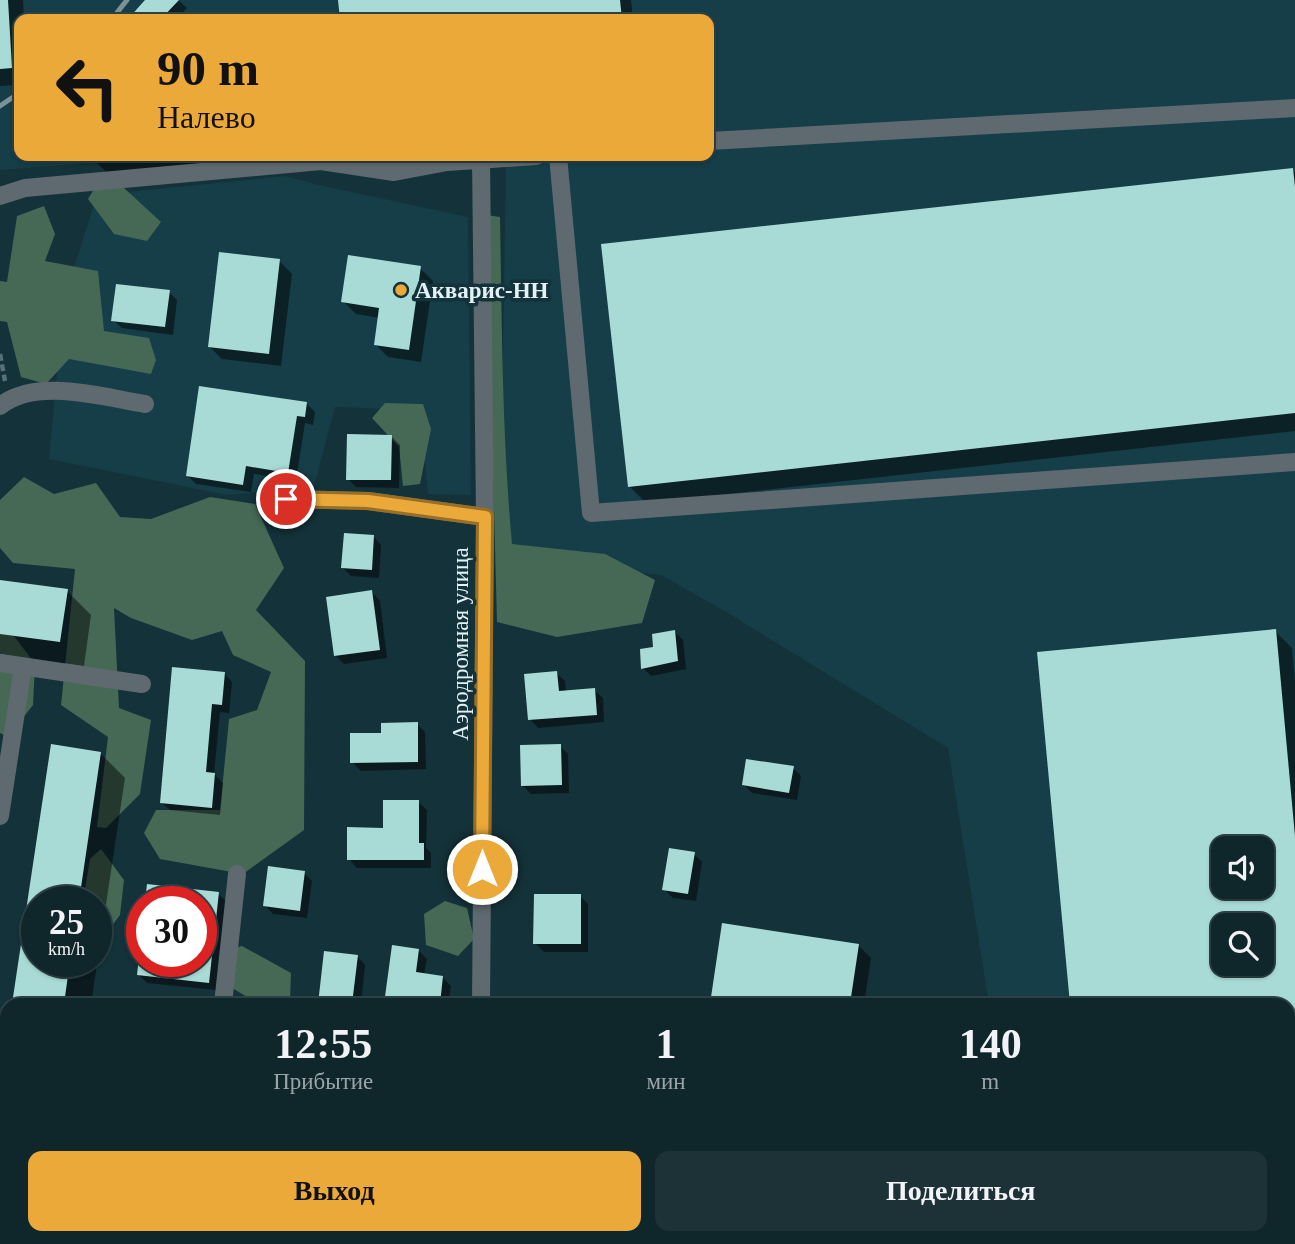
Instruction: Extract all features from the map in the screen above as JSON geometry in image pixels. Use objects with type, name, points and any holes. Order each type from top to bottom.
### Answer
[{"type":"street","points":[[714,141],[1295,108]]},
{"type":"street","points":[[0,196],[24,188],[321,161],[394,172],[462,161]]},
{"type":"street","name":"Аэродромная улица","points":[[481,161],[485,517],[481,998]]},
{"type":"street","points":[[558,161],[591,513],[1295,462]]},
{"type":"street","points":[[0,406],[8,400],[34,391],[70,392],[145,404]]},
{"type":"street","points":[[286,499],[368,501],[485,517]]},
{"type":"street","points":[[0,663],[142,684]]},
{"type":"street","points":[[0,816],[23,667]]},
{"type":"street","points":[[224,998],[237,874]]},
{"type":"shaded area","points":[[0,0],[1295,0],[1295,998],[988,998],[948,748],[661,575],[500,558],[506,161],[714,161],[714,14],[14,14],[14,161],[111,161],[0,170]]},
{"type":"shaded area","points":[[285,176],[468,217],[471,495],[428,494],[420,410],[335,407],[314,487],[227,495],[49,459],[64,299],[97,195]]},
{"type":"green space","points":[[123,187],[161,222],[147,241],[114,234],[88,199],[94,189]]},
{"type":"green space","points":[[44,206],[55,234],[45,261],[98,271],[104,331],[149,338],[156,360],[151,374],[69,359],[46,384],[21,377],[7,322],[0,321],[0,281],[7,282],[17,216]]},
{"type":"green space","points":[[486,215],[500,217],[504,421],[512,544],[605,554],[655,580],[642,623],[557,637],[497,622]]},
{"type":"green space","points":[[385,403],[423,404],[431,429],[420,484],[403,486],[399,447],[372,418]]},
{"type":"green space","points":[[24,477],[54,494],[96,483],[120,517],[151,519],[210,497],[255,504],[284,568],[256,610],[305,661],[304,830],[243,874],[160,859],[144,833],[156,810],[220,810],[229,719],[257,710],[271,672],[233,655],[222,631],[192,640],[131,618],[114,608],[119,708],[151,720],[140,794],[106,828],[97,827],[108,737],[61,705],[75,569],[13,563],[0,548],[0,500]]},
{"type":"green space","points":[[0,633],[14,636],[35,664],[33,705],[8,737],[0,733]]},
{"type":"green space","points":[[101,849],[124,880],[120,915],[112,926],[112,886],[86,886],[90,859]]},
{"type":"green space","points":[[445,901],[467,908],[474,939],[458,956],[426,945],[424,914]]},
{"type":"green space","points":[[242,946],[291,973],[290,998],[249,998],[222,982],[222,952]]},
{"type":"building","points":[[0,0],[8,0],[12,68],[0,69]]},
{"type":"building","points":[[145,0],[179,0],[166,14],[132,14]]},
{"type":"building","points":[[338,0],[620,0],[621,14],[339,14]]},
{"type":"building","points":[[1293,168],[1295,413],[628,487],[601,244]]},
{"type":"building","points":[[219,252],[280,259],[269,354],[208,347]]},
{"type":"building","points":[[348,255],[421,266],[409,350],[374,345],[379,308],[341,302]]},
{"type":"building","points":[[116,284],[170,290],[165,327],[111,321]]},
{"type":"building","points":[[199,386],[307,402],[305,417],[297,416],[288,473],[246,466],[243,485],[186,476]]},
{"type":"building","points":[[347,434],[392,435],[391,480],[346,480]]},
{"type":"building","points":[[344,533],[374,535],[372,570],[341,568]]},
{"type":"building","points":[[0,580],[68,589],[60,642],[0,634]]},
{"type":"building","points":[[372,590],[380,650],[334,656],[326,597]]},
{"type":"building","points":[[1276,629],[1295,836],[1295,998],[1069,998],[1037,652]]},
{"type":"building","points":[[675,630],[678,661],[641,669],[640,649],[653,647],[652,634]]},
{"type":"building","points":[[172,667],[225,672],[222,705],[212,704],[206,772],[215,773],[212,808],[160,803]]},
{"type":"building","points":[[557,671],[559,691],[595,688],[597,715],[528,720],[524,674]]},
{"type":"building","points":[[418,722],[418,762],[350,763],[350,733],[381,733],[381,723]]},
{"type":"building","points":[[51,744],[101,752],[81,886],[30,886]]},
{"type":"building","points":[[561,744],[562,785],[521,786],[520,745]]},
{"type":"building","points":[[746,759],[794,766],[789,793],[742,785]]},
{"type":"building","points":[[383,800],[419,800],[419,843],[424,843],[424,860],[347,860],[347,827],[383,828]]},
{"type":"building","points":[[669,848],[695,852],[688,894],[662,890]]},
{"type":"building","points":[[268,866],[305,871],[300,911],[263,906]]},
{"type":"building","points":[[534,894],[581,894],[581,944],[533,944]]},
{"type":"building","points":[[722,923],[859,944],[851,998],[711,998]]},
{"type":"building","points":[[21,944],[21,977],[68,977],[65,998],[13,998]]},
{"type":"building","points":[[392,945],[419,949],[416,972],[443,976],[441,998],[385,998]]},
{"type":"building","points":[[324,951],[358,955],[353,998],[319,998]]},
{"type":"building","points":[[155,977],[210,977],[209,983]]},
{"type":"railway","points":[[116,14],[127,0]]},
{"type":"railway","points":[[0,106],[14,96]]},
{"type":"place","name":"Акварис-НН","points":[[401,290]]},
{"type":"route","points":[[286,499],[368,501],[485,517],[482,869]]}]
